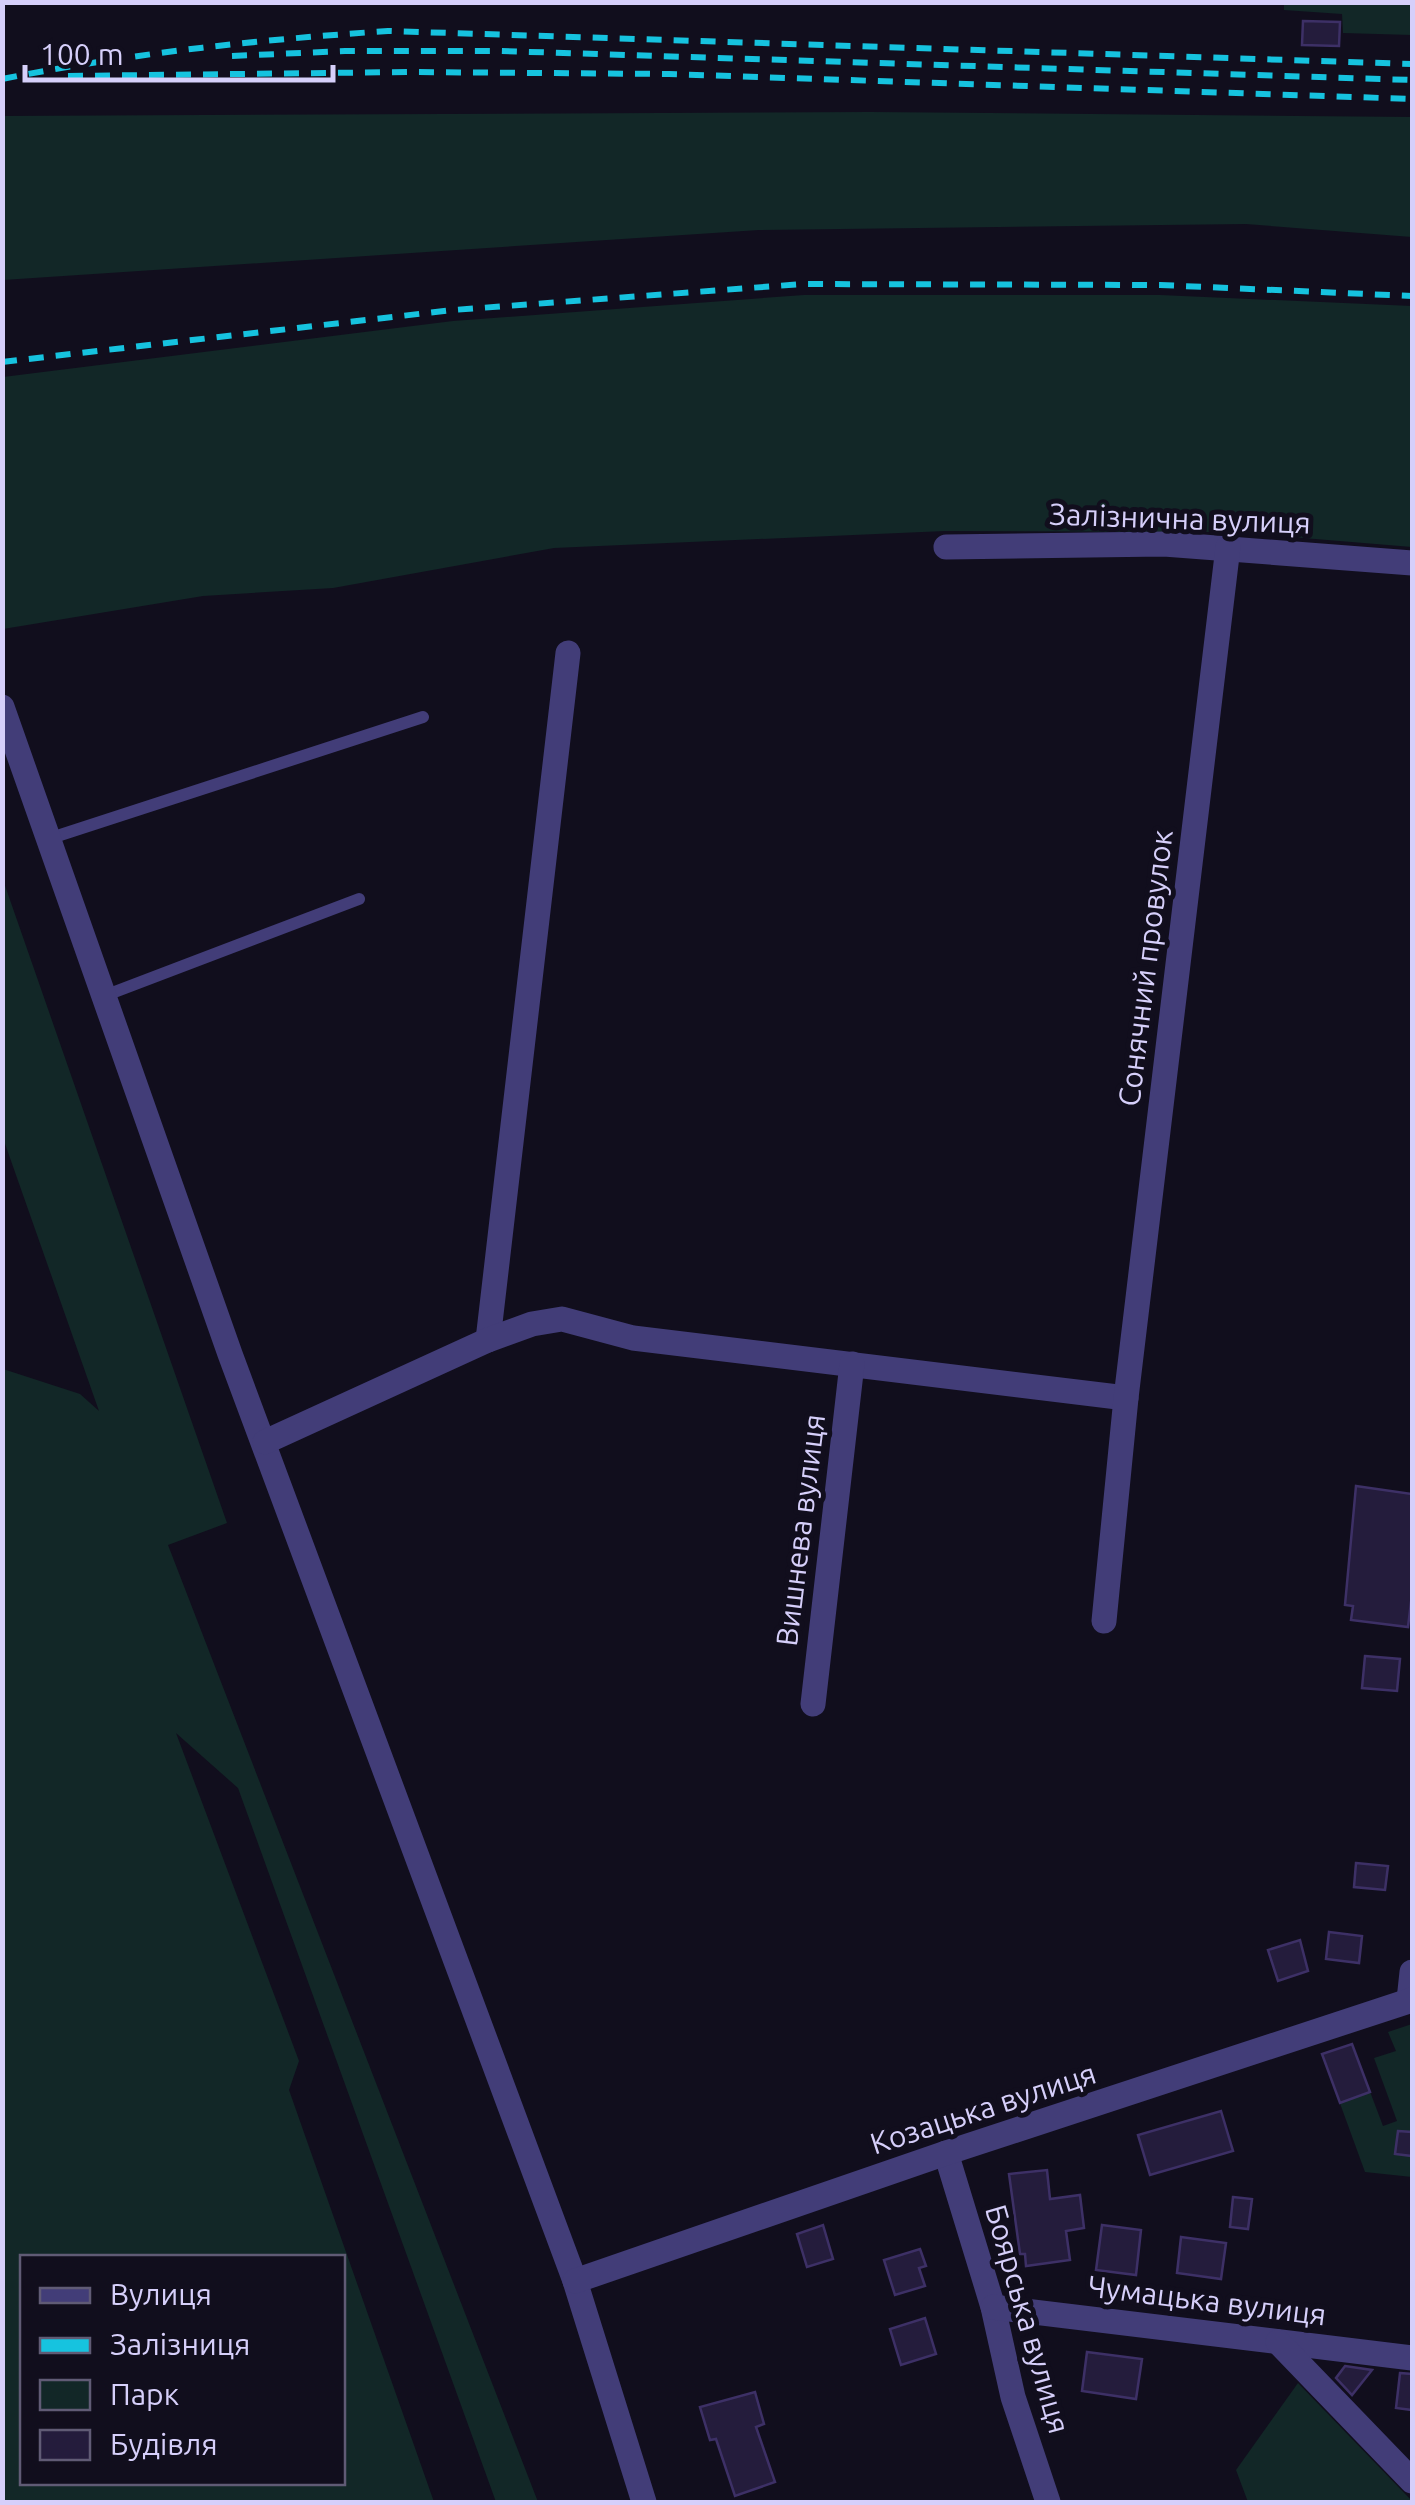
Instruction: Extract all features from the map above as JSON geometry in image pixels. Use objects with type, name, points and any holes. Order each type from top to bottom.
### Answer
[{"type":"street","name":"Залізнична вулиця","points":[[946,547],[1164,544],[1412,563]]},
{"type":"street","name":"Сонячний провулок","points":[[1104,1620],[1126,1398],[1228,547]]},
{"type":"street","points":[[488,1340],[568,653]]},
{"type":"street","points":[[2,707],[230,1354],[575,2281],[644,2502]]},
{"type":"street","points":[[265,1442],[488,1340],[532,1324],[562,1320],[634,1338],[1126,1398]]},
{"type":"street","name":"Вишнева вулиця","points":[[813,1704],[852,1364]]},
{"type":"street","points":[[1411,2000],[1412,1972]]},
{"type":"street","name":"Козацька вулиця","points":[[575,2281],[1411,2000]]},
{"type":"street","name":"Боярська вулиця","points":[[946,2154],[993,2307],[1013,2398],[1048,2502]]},
{"type":"street","name":"Чумацька вулиця","points":[[993,2307],[1412,2358]]},
{"type":"street","points":[[1278,2342],[1412,2481]]},
{"type":"lane","points":[[48,838],[422,717]]},
{"type":"lane","points":[[104,996],[359,899]]},
{"type":"green space","points":[[1284,3],[1412,3],[1412,35],[1343,33],[1342,14],[1284,10]]},
{"type":"green space","points":[[870,112],[1412,117],[1412,237],[1246,224],[759,230],[3,280],[3,116]]},
{"type":"green space","points":[[804,295],[1160,295],[1412,306],[1412,547],[1230,532],[945,531],[554,548],[333,588],[203,596],[3,629],[3,377],[453,321]]},
{"type":"green space","points":[[2,877],[227,1523],[168,1545],[538,2502],[496,2502],[238,1788],[176,1733],[299,2061],[289,2090],[434,2502],[3,2502],[3,1369],[80,1394],[99,1411],[3,1138]]},
{"type":"green space","points":[[1412,2024],[1412,2177],[1365,2172],[1322,2054],[1352,2044],[1383,2126],[1397,2121],[1374,2058],[1396,2051],[1388,2032]]},
{"type":"green space","points":[[1298,2383],[1412,2502],[1248,2502],[1236,2470]]},
{"type":"building","points":[[1303,21],[1340,22],[1339,46],[1302,45]]},
{"type":"building","points":[[1356,1486],[1412,1494],[1412,1594],[1408,1627],[1351,1620],[1353,1606],[1345,1605]]},
{"type":"building","points":[[1365,1656],[1400,1659],[1397,1691],[1362,1688]]},
{"type":"building","points":[[1356,1863],[1388,1866],[1385,1890],[1354,1887]]},
{"type":"building","points":[[1329,1932],[1362,1936],[1359,1963],[1326,1959]]},
{"type":"building","points":[[1300,1940],[1308,1971],[1278,1981],[1268,1950]]},
{"type":"building","points":[[1352,2044],[1370,2092],[1340,2103],[1322,2054]]},
{"type":"building","points":[[1221,2111],[1233,2151],[1150,2175],[1138,2135]]},
{"type":"building","points":[[1398,2131],[1412,2132],[1412,2156],[1395,2154]]},
{"type":"building","points":[[1047,2170],[1050,2199],[1080,2195],[1084,2228],[1066,2231],[1070,2260],[1026,2266],[1025,2254],[1020,2254],[1009,2174]]},
{"type":"building","points":[[1233,2197],[1252,2199],[1248,2229],[1230,2227]]},
{"type":"building","points":[[823,2225],[833,2259],[807,2267],[797,2234]]},
{"type":"building","points":[[1102,2225],[1141,2230],[1136,2275],[1096,2270]]},
{"type":"building","points":[[1181,2237],[1226,2243],[1221,2279],[1177,2273]]},
{"type":"building","points":[[920,2249],[926,2266],[919,2268],[925,2286],[895,2295],[884,2260]]},
{"type":"building","points":[[925,2318],[936,2354],[901,2365],[890,2329]]},
{"type":"building","points":[[1087,2352],[1142,2359],[1136,2399],[1082,2391]]},
{"type":"building","points":[[1345,2366],[1372,2370],[1352,2395],[1336,2378]]},
{"type":"building","points":[[1400,2373],[1412,2374],[1412,2410],[1396,2408]]},
{"type":"building","points":[[755,2392],[764,2424],[756,2427],[775,2482],[735,2496],[716,2439],[710,2440],[700,2407]]},
{"type":"railway","points":[[2,79],[195,49],[388,31],[1412,64]]},
{"type":"railway","points":[[232,56],[501,51],[1412,80]]},
{"type":"railway","points":[[68,76],[669,74],[1412,99]]},
{"type":"railway","points":[[2,362],[453,310],[803,284],[1160,285],[1412,296]]}]
